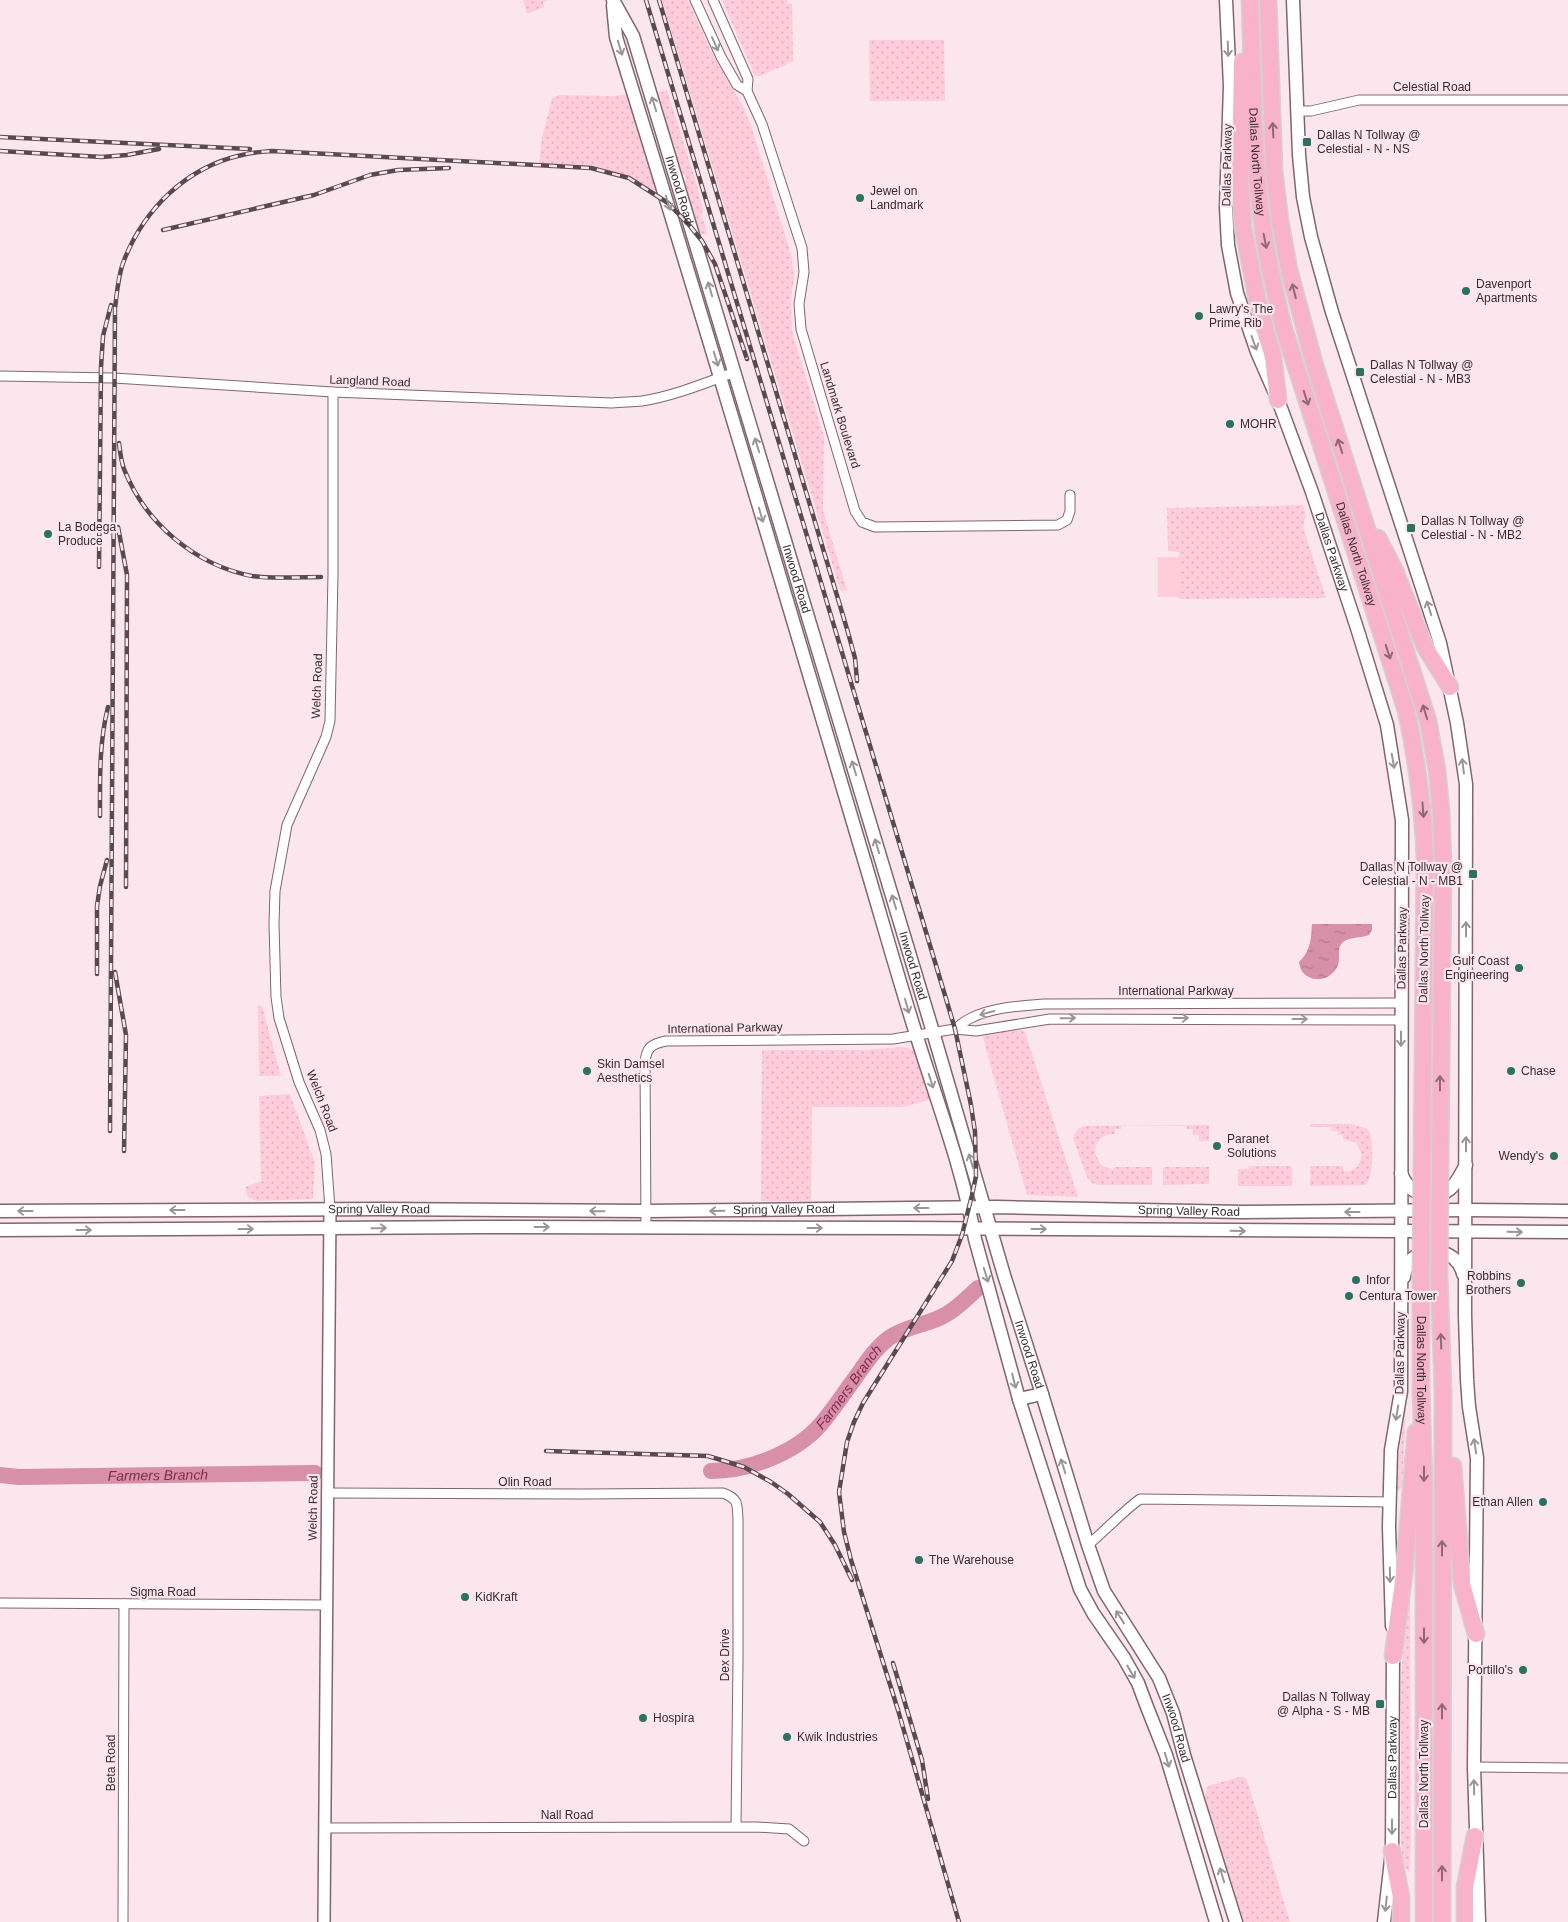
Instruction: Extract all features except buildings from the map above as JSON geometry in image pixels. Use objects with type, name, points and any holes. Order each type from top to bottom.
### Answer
[{"type":"highway","points":[[1244,0],[1242,23],[1240,206],[1250,269],[1273,358],[1278,400]]},
{"type":"highway","name":"Dallas North Tollway","points":[[1250,0],[1257,180],[1272,279],[1284,329],[1406,710],[1416,758],[1423,807],[1425,857],[1421,1390],[1424,1468],[1424,1922]]},
{"type":"highway","name":"Dallas North Tollway","points":[[1268,0],[1274,171],[1280,221],[1289,270],[1300,318],[1428,721],[1437,770],[1441,812],[1443,863],[1439,1275],[1443,1390],[1442,1922]]},
{"type":"highway","points":[[1355,493],[1395,571],[1425,647],[1450,687]]},
{"type":"highway","points":[[1393,1656],[1404,1574],[1412,1458],[1421,1390]]},
{"type":"highway","points":[[1443,1390],[1450,1419],[1457,1542],[1462,1584],[1476,1634]]},
{"type":"highway","points":[[1465,1922],[1465,1887],[1475,1836]]},
{"type":"highway","points":[[1392,1851],[1401,1897],[1401,1922]]},
{"type":"main road","name":"Inwood Road","points":[[613,0],[633,36],[647,80],[792,560],[1004,1275],[1088,1545],[1104,1591],[1159,1678],[1173,1713],[1236,1922]]},
{"type":"main road","name":"Inwood Road","points":[[613,0],[616,37],[721,377],[916,1035],[945,1121],[970,1207],[973,1228],[1019,1399],[1084,1597],[1138,1683],[1166,1755],[1216,1922]]},
{"type":"main road","name":"Dallas Parkway","points":[[1226,0],[1230,86],[1226,207],[1228,246],[1242,311],[1265,373],[1278,400],[1316,504],[1387,725],[1402,820],[1400,1391],[1391,1450],[1392,1851],[1384,1922]]},
{"type":"main road","points":[[1293,0],[1297,111],[1303,197],[1318,263],[1372,438],[1438,635],[1457,723],[1466,784],[1466,1375],[1477,1458],[1474,1767],[1478,1922]]},
{"type":"main road","points":[[632,86],[647,80]]},
{"type":"main road","points":[[776,566],[792,560]]},
{"type":"main road","points":[[852,819],[868,815]]},
{"type":"main road","points":[[1400,1170],[1404,1180],[1412,1189],[1418,1194],[1429,1196],[1444,1193],[1452,1187],[1466,1164]]},
{"type":"main road","name":"Spring Valley Road","points":[[0,1211],[330,1209],[646,1211],[970,1207],[1152,1212],[1568,1211]]},
{"type":"main road","points":[[766,1210],[766,1228]]},
{"type":"main road","points":[[1060,1229],[1068,1222],[1081,1221],[1085,1210]]},
{"type":"main road","points":[[50,1211],[50,1230]]},
{"type":"main road","points":[[1099,1229],[1101,1223],[1108,1219],[1152,1212]]},
{"type":"main road","name":"Spring Valley Road","points":[[0,1230],[484,1227],[1568,1232]]},
{"type":"main road","points":[[1400,1291],[1410,1260],[1419,1254],[1436,1252],[1447,1254],[1458,1260],[1466,1291]]},
{"type":"main road","points":[[1019,1399],[1042,1394]]},
{"type":"main road","points":[[1068,1552],[1088,1545]]},
{"type":"main road","points":[[1175,1787],[1193,1781]]},
{"type":"street","name":"Landmark Boulevard","points":[[695,0],[721,57],[738,85],[747,91]]},
{"type":"street","name":"Landmark Boulevard","points":[[713,0],[748,79],[747,91],[762,124],[802,248],[804,272],[799,304],[801,328],[855,511],[862,522],[875,527],[1058,525],[1067,520],[1070,511],[1070,495]]},
{"type":"street","name":"Celestial Road","points":[[1297,111],[1367,100],[1568,100]]},
{"type":"street","name":"Langland Road","points":[[0,376],[114,378],[333,392],[612,403],[643,401],[686,390],[735,372]]},
{"type":"street","name":"Welch Road","points":[[324,1922],[330,1209],[326,1154],[320,1130],[299,1082],[279,1018],[276,997],[274,924],[275,891],[287,825],[326,737],[330,721],[333,574],[333,392]]},
{"type":"street","name":"International Parkway","points":[[955,1029],[972,1017],[988,1012],[1005,1008],[1044,1004],[1401,1003]]},
{"type":"street","name":"International Parkway","points":[[646,1228],[645,1053],[649,1046],[655,1043],[666,1041],[893,1038],[955,1029],[976,1031],[1027,1021],[1059,1018],[1401,1020]]},
{"type":"street","name":"Olin Road","points":[[327,1493],[723,1493]]},
{"type":"street","name":"Dex Drive","points":[[723,1493],[732,1496],[736,1501],[738,1520],[736,1826]]},
{"type":"street","points":[[1088,1545],[1128,1507],[1140,1499],[1390,1502]]},
{"type":"street","name":"Sigma Road","points":[[0,1603],[326,1605]]},
{"type":"street","name":"Beta Road","points":[[123,1922],[124,1604]]},
{"type":"street","points":[[1474,1767],[1568,1768]]},
{"type":"street","name":"Nall Road","points":[[326,1828],[736,1826],[789,1829],[804,1841]]},
{"type":"shaded area","points":[[523,0],[549,0],[543,2],[544,7],[527,14]]},
{"type":"shaded area","points":[[662,0],[688,0],[713,55],[744,108],[750,123],[791,254],[794,277],[791,296],[792,331],[824,437],[823,511],[847,590],[841,591],[838,583]]},
{"type":"shaded area","points":[[722,0],[787,0],[787,4],[792,4],[793,61],[761,76],[755,76]]},
{"type":"shaded area","points":[[869,40],[944,40],[945,101],[870,101]]},
{"type":"shaded area","points":[[667,90],[696,182],[703,209],[701,217],[705,223],[707,235],[699,233],[685,183],[686,177],[681,171],[658,93]]},
{"type":"shaded area","points":[[559,95],[615,96],[630,95],[660,196],[633,179],[607,170],[539,164],[542,138],[552,98]]},
{"type":"shaded area","points":[[1303,505],[1306,514],[1303,527],[1326,598],[1179,599],[1179,552],[1168,551],[1167,508]]},
{"type":"shaded area","points":[[1158,557],[1179,557],[1179,597],[1158,597]]},
{"type":"shaded area","points":[[258,1005],[262,1006],[281,1076],[259,1076]]},
{"type":"shaded area","points":[[1019,1029],[1025,1032],[1078,1197],[1027,1195],[982,1035]]},
{"type":"shaded area","points":[[904,1047],[917,1052],[932,1099],[904,1107],[812,1107],[811,1201],[761,1201],[762,1050],[866,1050]]},
{"type":"shaded area","points":[[290,1094],[315,1163],[313,1199],[256,1201],[247,1196],[245,1187],[261,1181],[259,1096]]},
{"type":"shaded area","points":[[1310,1124],[1351,1124],[1368,1129],[1372,1157],[1371,1174],[1366,1185],[1310,1186],[1310,1166],[1343,1166],[1343,1171],[1351,1171],[1358,1166],[1362,1154],[1356,1143],[1343,1139],[1343,1135],[1338,1135],[1338,1131],[1332,1131],[1331,1127],[1310,1127]]},
{"type":"shaded area","points":[[1209,1125],[1209,1141],[1199,1141],[1199,1135],[1193,1135],[1193,1129],[1187,1129],[1187,1126],[1121,1126],[1121,1129],[1115,1129],[1115,1134],[1106,1135],[1100,1139],[1096,1145],[1095,1153],[1101,1165],[1113,1170],[1114,1167],[1152,1167],[1152,1185],[1098,1185],[1092,1183],[1087,1177],[1073,1138],[1076,1131],[1083,1126]]},
{"type":"shaded area","points":[[1249,1166],[1292,1166],[1292,1186],[1238,1186],[1238,1169],[1249,1169]]},
{"type":"shaded area","points":[[1163,1167],[1209,1167],[1209,1184],[1163,1185]]},
{"type":"shaded area","points":[[1406,1410],[1402,1488],[1397,1491],[1398,1459]]},
{"type":"shaded area","points":[[1406,1598],[1410,1598],[1411,1845],[1409,1871],[1406,1869],[1403,1871],[1401,1842],[1401,1683]]},
{"type":"shaded area","points":[[1245,1777],[1248,1783],[1290,1922],[1244,1922],[1205,1796],[1208,1786]]},
{"type":"water","points":[[1312,924],[1372,924],[1372,930],[1369,935],[1348,939],[1343,942],[1339,950],[1339,962],[1336,969],[1322,979],[1313,979],[1305,974],[1299,962],[1308,949]]},
{"type":"waterway","name":"Farmers Branch","points":[[711,1471],[741,1468],[756,1464],[799,1444],[821,1424],[884,1342],[896,1334],[945,1315],[959,1306],[978,1288]]},
{"type":"waterway","name":"Farmers Branch","points":[[0,1475],[19,1477],[315,1473]]},
{"type":"railway","points":[[646,0],[955,1029],[971,1105],[975,1132],[976,1176],[962,1235],[952,1261],[863,1403],[847,1442],[839,1492],[844,1532],[851,1560],[898,1710],[959,1922]]},
{"type":"railway","points":[[659,0],[847,629],[855,658],[857,681]]},
{"type":"railway","points":[[0,137],[250,149]]},
{"type":"railway","points":[[0,151],[102,157],[159,149]]},
{"type":"railway","points":[[110,1131],[115,308],[123,263],[142,225],[155,209],[185,180],[203,169],[222,161],[257,152],[272,151],[591,168],[629,178],[668,203],[690,226],[702,241],[715,264],[747,359]]},
{"type":"railway","points":[[163,230],[314,195],[370,175],[398,170],[449,168]]},
{"type":"railway","points":[[99,567],[101,367],[103,336],[111,305]]},
{"type":"railway","points":[[119,443],[124,469],[133,489],[145,507],[174,539],[192,552],[211,562],[252,576],[277,578],[321,577]]},
{"type":"railway","points":[[118,527],[127,575],[126,887]]},
{"type":"railway","points":[[100,816],[100,775],[108,707]]},
{"type":"railway","points":[[97,974],[97,906],[107,860]]},
{"type":"railway","points":[[115,972],[126,1035],[124,1151]]},
{"type":"railway","points":[[546,1451],[708,1456],[744,1467],[788,1494],[820,1522],[835,1545],[852,1580]]},
{"type":"railway","points":[[893,1663],[922,1760],[928,1799]]},
{"type":"place","name":"Dallas N Tollway @ Celestial - N - NS","points":[[1307,142]]},
{"type":"place","name":"Jewel on Landmark","points":[[860,198]]},
{"type":"place","name":"Davenport Apartments","points":[[1466,291]]},
{"type":"place","name":"Lawry's The Prime Rib","points":[[1199,316]]},
{"type":"place","name":"Dallas N Tollway @ Celestial - N - MB3","points":[[1360,372]]},
{"type":"place","name":"MOHR","points":[[1230,424]]},
{"type":"place","name":"Dallas N Tollway @ Celestial - N - MB2","points":[[1411,528]]},
{"type":"place","name":"La Bodega Produce","points":[[48,534]]},
{"type":"place","name":"Dallas N Tollway @ Celestial - N - MB1","points":[[1473,874]]},
{"type":"place","name":"Gulf Coast Engineering","points":[[1519,968]]},
{"type":"place","name":"Skin Damsel Aesthetics","points":[[587,1071]]},
{"type":"place","name":"Chase","points":[[1511,1071]]},
{"type":"place","name":"Paranet Solutions","points":[[1217,1146]]},
{"type":"place","name":"Wendy's","points":[[1554,1156]]},
{"type":"place","name":"Infor","points":[[1356,1280]]},
{"type":"place","name":"Robbins Brothers","points":[[1521,1283]]},
{"type":"place","name":"Centura Tower","points":[[1349,1296]]},
{"type":"place","name":"Ethan Allen","points":[[1543,1502]]},
{"type":"place","name":"The Warehouse","points":[[919,1560]]},
{"type":"place","name":"KidKraft","points":[[465,1597]]},
{"type":"place","name":"Portillo's","points":[[1523,1670]]},
{"type":"place","name":"Dallas N Tollway @ Alpha - S - MB","points":[[1380,1704]]},
{"type":"place","name":"Hospira","points":[[643,1718]]},
{"type":"place","name":"Kwik Industries","points":[[787,1737]]}]
